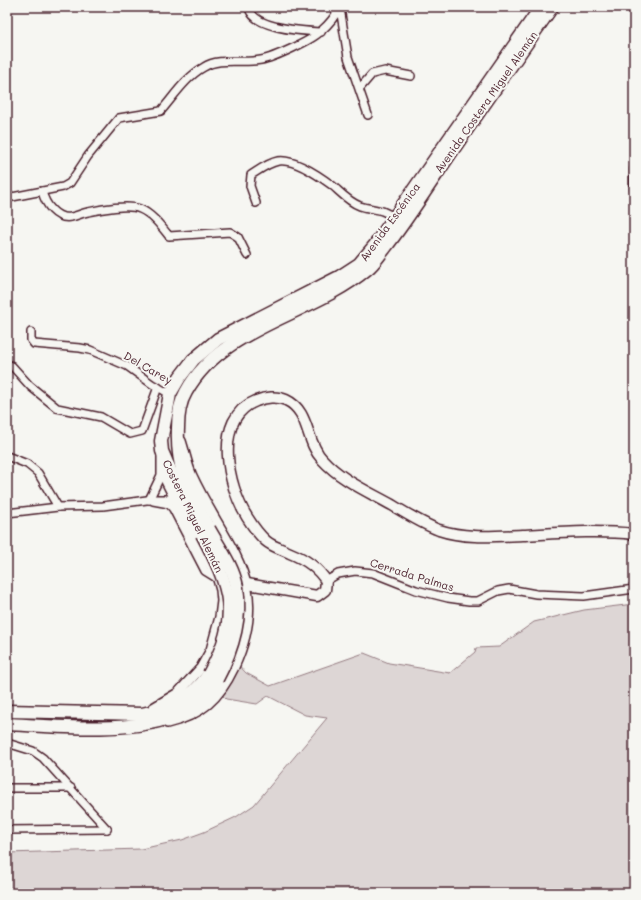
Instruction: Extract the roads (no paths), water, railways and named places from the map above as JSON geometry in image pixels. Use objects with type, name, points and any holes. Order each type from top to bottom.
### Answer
[{"type":"main road","name":"Avenida Escénica","points":[[165,418],[170,394],[193,360],[218,339],[333,281],[359,264],[394,218],[541,7]]},
{"type":"main road","name":"Avenida Costera Miguel Alemán","points":[[178,416],[185,392],[205,366],[231,345],[342,288],[368,269],[398,232],[480,110],[552,7]]},
{"type":"main road","points":[[218,579],[317,596],[325,590],[326,581],[313,565],[266,541],[247,517],[231,478],[227,442],[235,420],[244,409],[254,402],[268,397],[286,400],[304,416],[320,458],[342,477],[439,530],[466,536],[584,532],[634,534]]},
{"type":"main road","name":"Costera Miguel Alemán","points":[[178,416],[177,444],[180,469],[205,531]]},
{"type":"main road","name":"Costera Miguel Alemán","points":[[7,711],[165,720],[192,706],[207,694],[213,677],[233,643],[238,606],[236,586],[227,561],[182,498],[162,451],[161,441],[165,418]]},
{"type":"main road","name":"Costera Miguel Alemán","points":[[7,724],[104,726],[143,719]]},
{"type":"street","points":[[249,7],[257,19],[269,25],[298,31],[321,32]]},
{"type":"street","points":[[7,198],[63,187],[70,183],[88,156],[118,118],[161,111],[183,84],[203,67],[218,62],[236,63],[262,60],[298,45],[321,32],[340,8]]},
{"type":"street","points":[[340,8],[348,57],[360,88],[368,116]]},
{"type":"street","points":[[360,88],[372,74],[385,70],[411,76]]},
{"type":"street","points":[[256,203],[250,186],[251,175],[267,165],[278,161],[290,162],[317,175],[360,206],[388,212],[394,218]]},
{"type":"street","points":[[634,169],[634,189]]},
{"type":"street","points":[[42,191],[43,198],[61,217],[70,217],[88,212],[130,207],[140,209],[155,220],[169,236],[230,232],[238,237],[247,255]]},
{"type":"street","name":"Del Carey","points":[[31,332],[31,340],[34,344],[90,350],[126,366],[170,394]]},
{"type":"street","points":[[7,364],[12,366],[30,386],[57,408],[101,417],[130,434],[135,435],[142,431],[158,386]]},
{"type":"street","points":[[143,719],[163,724],[192,716],[203,709],[219,693],[230,675],[246,636],[250,598],[247,583],[240,564],[192,475],[178,431]]},
{"type":"street","points":[[143,719],[178,693],[200,668],[211,650],[220,617],[222,601],[222,590],[218,579],[198,545],[162,474],[162,451]]},
{"type":"street","points":[[7,456],[27,464],[38,473],[58,507]]},
{"type":"street","points":[[149,500],[162,474]]},
{"type":"street","points":[[7,513],[58,507],[103,506],[163,498],[174,499]]},
{"type":"street","points":[[149,500],[169,504],[205,571],[218,579]]},
{"type":"street","name":"Cerrada Palmas","points":[[326,581],[338,574],[356,571],[373,573],[416,590],[448,598],[469,601],[478,601],[498,591],[508,589],[536,594],[584,596],[634,589]]},
{"type":"street","points":[[7,743],[33,751],[38,755],[71,788],[107,829],[7,830]]},
{"type":"street","points":[[7,788],[71,788]]}]
